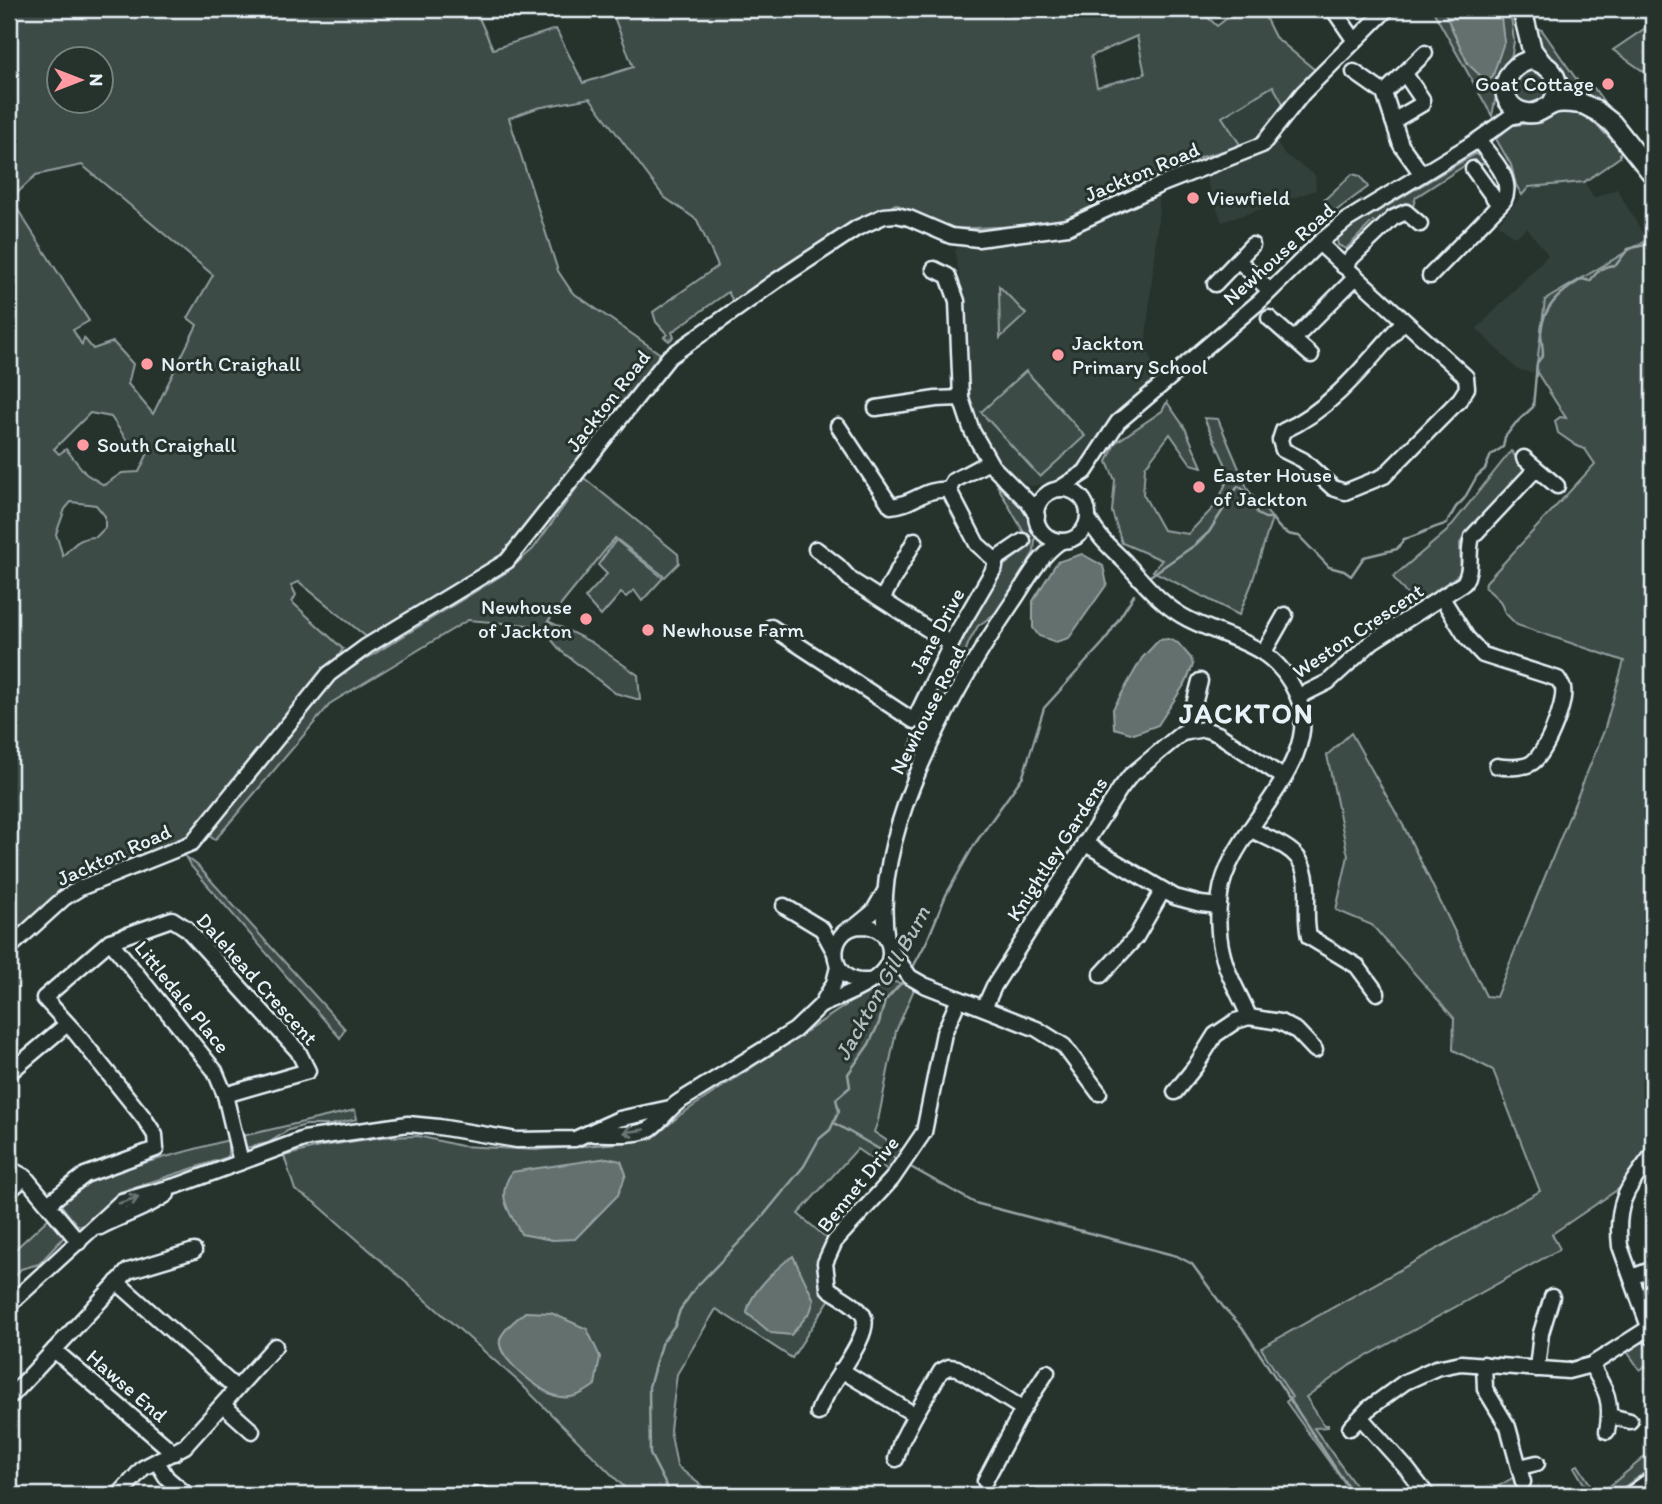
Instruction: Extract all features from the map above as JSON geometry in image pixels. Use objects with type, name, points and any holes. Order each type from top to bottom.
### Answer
[{"type":"main road","points":[[1522,9],[1532,50],[1541,62],[1554,72],[1557,87],[1556,97],[1551,105],[1545,110],[1528,113],[1519,110],[1507,98],[1506,80],[1516,66],[1527,30]]},
{"type":"main road","points":[[1516,66],[1531,60],[1541,62]]},
{"type":"main road","points":[[1557,87],[1612,123],[1653,175]]},
{"type":"main road","points":[[1551,105],[1581,104]]},
{"type":"street","points":[[1333,9],[1355,41]]},
{"type":"street","name":"Jackton Road","points":[[9,948],[72,893],[192,843],[329,674],[367,646],[507,561],[669,357],[776,281],[857,228],[884,216],[909,218],[951,236],[978,239],[1068,227],[1160,185],[1262,145],[1303,93],[1387,9]]},
{"type":"street","points":[[1384,93],[1425,53]]},
{"type":"street","points":[[1354,72],[1384,93],[1401,145],[1421,173]]},
{"type":"street","points":[[1394,121],[1422,104],[1422,99],[1405,74]]},
{"type":"street","points":[[1496,126],[1505,109],[1507,98]]},
{"type":"street","name":"Newhouse Road","points":[[1082,498],[1086,472],[1118,422],[1270,291],[1319,243],[1347,220],[1478,140],[1510,117],[1528,113]]},
{"type":"street","points":[[1430,276],[1499,205],[1508,191],[1506,179],[1478,140]]},
{"type":"street","points":[[1473,169],[1499,205]]},
{"type":"street","points":[[1343,266],[1392,218],[1406,212],[1420,224]]},
{"type":"street","points":[[1479,224],[1490,235]]},
{"type":"street","points":[[1319,243],[1466,377],[1467,388],[1460,399],[1384,475],[1345,492],[1333,488],[1303,460],[1283,450],[1280,440],[1283,431],[1297,425],[1343,388],[1404,321]]},
{"type":"street","points":[[1214,284],[1252,245]]},
{"type":"street","points":[[1238,260],[1270,291]]},
{"type":"street","points":[[934,269],[948,276],[957,301],[961,398],[972,431],[989,462],[1008,485],[1028,502],[1047,538],[1061,541],[1077,536],[1101,540]]},
{"type":"street","points":[[1294,339],[1356,277]]},
{"type":"street","points":[[1269,318],[1311,355]]},
{"type":"street","points":[[876,408],[961,398]]},
{"type":"street","points":[[838,426],[891,506],[902,505],[937,488],[949,490]]},
{"type":"street","points":[[1524,458],[1557,486]]},
{"type":"street","points":[[949,490],[953,481],[989,462]]},
{"type":"street","name":"Weston Crescent","points":[[1298,697],[1328,681],[1373,641],[1464,583],[1470,573],[1469,548],[1472,537],[1536,469]]},
{"type":"street","name":"Newhouse Road","points":[[1052,493],[1086,472]]},
{"type":"street","points":[[949,490],[977,544],[995,560],[1023,541]]},
{"type":"street","points":[[1016,490],[1052,493],[1068,490],[1082,498],[1088,518],[1101,540],[1157,597],[1187,619],[1264,652],[1286,674],[1298,697],[1302,722],[1299,749],[1229,862],[1220,894],[1224,960],[1249,1017]]},
{"type":"street","points":[[1037,516],[1039,504],[1052,493]]},
{"type":"street","points":[[1077,536],[1088,518]]},
{"type":"street","name":"Newhouse Road","points":[[1037,562],[1042,531]]},
{"type":"street","points":[[882,600],[915,540]]},
{"type":"street","name":"Newhouse Road","points":[[889,945],[884,921],[887,889],[901,815],[913,781],[972,666],[1037,562],[1061,541]]},
{"type":"street","points":[[816,549],[851,580],[951,644]]},
{"type":"street","name":"Jane Drive","points":[[771,626],[914,721],[951,644],[995,567],[995,560]]},
{"type":"street","points":[[1442,598],[1468,638],[1483,655],[1558,679],[1563,687],[1548,745],[1531,763],[1505,768],[1497,766]]},
{"type":"street","points":[[1264,652],[1285,615]]},
{"type":"street","points":[[1200,681],[1187,732],[1204,729],[1217,734],[1283,777]]},
{"type":"street","name":"Knightley Gardens","points":[[984,1008],[994,986],[1084,843],[1130,776],[1182,733],[1187,732]]},
{"type":"street","points":[[1250,829],[1294,852],[1303,862],[1308,882],[1306,927],[1309,937],[1357,966],[1361,984],[1377,993]]},
{"type":"street","points":[[1084,843],[1175,897],[1201,905],[1219,906]]},
{"type":"street","name":"Newhouse Road","points":[[852,928],[873,912],[887,889]]},
{"type":"street","points":[[1101,975],[1136,937],[1163,890]]},
{"type":"street","points":[[784,906],[822,929],[846,976],[855,981],[877,977],[910,977]]},
{"type":"street","name":"Dalehead Crescent","points":[[49,1203],[85,1175],[156,1149],[155,1135],[144,1118],[75,1031],[66,1025],[44,998],[110,942],[172,919],[186,928],[298,1051],[308,1071],[225,1095]]},
{"type":"street","points":[[821,1006],[834,983],[841,936],[852,928]]},
{"type":"street","points":[[822,929],[874,928],[910,977],[1037,1029],[1064,1046],[1099,1093]]},
{"type":"street","name":"Littledale Place","points":[[110,942],[215,1071],[225,1095],[241,1162]]},
{"type":"street","points":[[9,1305],[122,1201],[179,1185],[304,1139],[408,1124],[439,1126],[517,1140],[575,1139],[619,1119],[670,1108],[795,1030],[821,1006],[877,977],[887,967],[889,945]]},
{"type":"street","name":"Bennet Drive","points":[[818,1413],[863,1336],[865,1320],[861,1312],[828,1288],[825,1263],[835,1241],[892,1179],[924,1132],[944,1034],[959,999]]},
{"type":"street","points":[[1175,1092],[1195,1067],[1214,1035],[1236,1021],[1249,1017],[1280,1022],[1297,1031],[1315,1049]]},
{"type":"street","points":[[9,1073],[66,1025]]},
{"type":"street","points":[[1427,1495],[1355,1423],[1368,1409],[1405,1382],[1436,1368],[1461,1363],[1568,1371],[1591,1364],[1651,1333],[1620,1246],[1620,1207],[1625,1192],[1653,1154]]},
{"type":"street","points":[[9,1191],[19,1174],[84,1238]]},
{"type":"street","points":[[9,1396],[128,1271],[194,1251]]},
{"type":"street","points":[[1632,1277],[1653,1269]]},
{"type":"street","points":[[117,1283],[236,1388]]},
{"type":"street","points":[[1537,1369],[1539,1310],[1552,1297]]},
{"type":"street","points":[[118,1495],[143,1468],[185,1446],[275,1346]]},
{"type":"street","name":"Hawse End","points":[[54,1350],[173,1454]]},
{"type":"street","points":[[1484,1364],[1485,1390],[1508,1427],[1523,1482]]},
{"type":"street","points":[[1591,1364],[1607,1392],[1610,1416],[1607,1432]]},
{"type":"street","points":[[896,1459],[901,1442],[915,1415],[941,1371],[949,1367],[957,1368],[1023,1409]]},
{"type":"street","points":[[841,1370],[915,1415]]},
{"type":"street","points":[[985,1480],[1023,1409],[1047,1372]]},
{"type":"street","points":[[223,1405],[252,1431]]},
{"type":"street","points":[[1610,1416],[1630,1421]]},
{"type":"street","points":[[157,1462],[167,1478],[187,1495]]},
{"type":"street","points":[[1520,1467],[1537,1463]]},
{"type":"street","points":[[1630,1495],[1653,1480]]},
{"type":"street","points":[[477,1495],[484,1495]]},
{"type":"shaded area","points":[[9,9],[475,9],[493,49],[556,29],[583,83],[633,67],[611,9],[1199,9],[1217,26],[1239,9],[1261,9],[1275,37],[1320,74],[1285,107],[1273,86],[1222,117],[1241,146],[1198,158],[1065,224],[952,229],[926,220],[896,204],[773,273],[734,303],[728,292],[672,332],[674,337],[669,341],[664,337],[667,334],[656,322],[653,312],[718,266],[697,220],[664,197],[590,98],[537,108],[509,118],[558,271],[572,292],[662,355],[662,360],[515,547],[369,639],[299,582],[291,585],[296,595],[292,602],[343,649],[338,657],[190,840],[78,884],[9,944]],"holes":[[[1137,36],[1145,74],[1097,87],[1091,56]],[[82,165],[213,275],[188,318],[197,325],[153,414],[128,384],[133,364],[113,342],[93,349],[84,338],[82,345],[73,330],[89,321],[11,199],[36,175]],[[90,413],[111,417],[128,442],[148,453],[139,472],[122,473],[104,485],[86,474],[66,449],[59,454],[54,449]],[[71,502],[96,505],[105,516],[105,528],[96,537],[81,540],[63,556],[56,534],[65,509]]]},
{"type":"shaded area","points":[[1432,9],[1510,9],[1514,41],[1512,54],[1500,76],[1492,116]]},
{"type":"shaded area","points":[[1443,9],[1500,9],[1504,42],[1492,78],[1486,81],[1468,64]]},
{"type":"shaded area","points":[[1653,23],[1653,78],[1613,50]]},
{"type":"shaded area","points":[[1533,27],[1542,30],[1586,93],[1594,88],[1606,105],[1601,108],[1566,87],[1559,73],[1538,49]]},
{"type":"shaded area","points":[[1532,71],[1544,76],[1549,88],[1544,100],[1532,105],[1520,100],[1515,88],[1520,76]]},
{"type":"shaded area","points":[[1274,86],[1285,107],[1273,137],[1285,155],[1315,175],[1316,190],[1222,222],[1198,158],[1240,146],[1221,117]]},
{"type":"shaded area","points":[[1573,111],[1588,117],[1620,148],[1620,157],[1584,182],[1529,187],[1522,195],[1516,185],[1511,165],[1496,139],[1512,125],[1541,123],[1557,113]]},
{"type":"shaded area","points":[[1475,154],[1485,162],[1477,167],[1475,163],[1466,168],[1464,166],[1416,197],[1413,206],[1405,204],[1404,209],[1379,226],[1373,221],[1346,249],[1338,245],[1337,239],[1353,226]]},
{"type":"shaded area","points":[[1352,174],[1360,176],[1368,187],[1333,213],[1323,201]]},
{"type":"shaded area","points":[[1584,182],[1594,198],[1617,189],[1646,239],[1644,244],[1546,300],[1536,371],[1533,373],[1517,369],[1477,329],[1548,255],[1527,228],[1515,237],[1498,224],[1529,187]]},
{"type":"shaded area","name":"Jackton Primary School","points":[[1158,193],[1159,208],[1146,338],[1156,379],[1120,410],[1077,469],[1056,481],[1031,486],[1008,474],[986,439],[972,408],[955,250],[963,245],[1062,232]]},
{"type":"shaded area","points":[[1653,236],[1653,1147],[1623,1186],[1552,1234],[1560,1249],[1349,1366],[1306,1397],[1324,1425],[1328,1425],[1314,1428],[1362,1495],[1353,1495],[1286,1402],[1292,1397],[1261,1348],[1540,1191],[1493,1070],[1453,1050],[1454,1018],[1372,925],[1336,910],[1348,856],[1327,755],[1351,733],[1404,827],[1486,996],[1496,997],[1604,731],[1624,661],[1517,625],[1505,613],[1500,601],[1485,587],[1486,582],[1595,464],[1585,449],[1558,433],[1555,421],[1560,417],[1566,418],[1536,371],[1545,300]]},
{"type":"shaded area","points":[[999,286],[1026,314],[1000,338]]},
{"type":"shaded area","points":[[1026,371],[1085,436],[1040,477],[981,412]]},
{"type":"shaded area","points":[[1167,402],[1185,428],[1202,467],[1191,464],[1170,434],[1145,467],[1143,494],[1163,530],[1188,534],[1217,504],[1230,474],[1204,418],[1218,419],[1248,490],[1272,518],[1239,615],[1153,571],[1162,560],[1122,543],[1112,512],[1115,480],[1107,462],[1115,443],[1162,411]]},
{"type":"shaded area","points":[[1511,451],[1526,469],[1460,543],[1461,573],[1415,605],[1393,577],[1447,531]]},
{"type":"shaded area","points":[[584,478],[678,554],[679,563],[665,577],[615,538],[548,621],[591,642],[638,675],[640,700],[615,693],[561,651],[540,626],[468,620],[331,703],[215,840],[208,835],[337,677],[507,572],[533,549]]},
{"type":"shaded area","points":[[997,485],[1023,506],[1036,529],[1034,552],[1000,610],[978,626],[955,680],[907,774],[901,773],[918,722],[1002,567],[1031,545]]},
{"type":"shaded area","points":[[616,540],[663,578],[642,601],[634,590],[626,597],[621,593],[601,616],[585,598],[607,574],[598,565]]},
{"type":"shaded area","points":[[1082,554],[1103,566],[1107,584],[1069,638],[1056,642],[1039,636],[1033,628],[1033,601],[1057,562]]},
{"type":"shaded area","points":[[1168,639],[1178,643],[1191,658],[1193,665],[1186,682],[1158,725],[1134,734],[1114,728],[1113,709],[1142,658],[1159,640]]},
{"type":"shaded area","points":[[185,856],[197,865],[345,1029],[340,1038],[190,865]]},
{"type":"shaded area","points":[[890,981],[915,987],[896,1031],[874,1132],[904,1152],[889,1171],[857,1149],[798,1214],[828,1239],[819,1262],[819,1276],[831,1297],[792,1358],[716,1309],[677,1374],[670,1430],[677,1466],[713,1495],[632,1495],[519,1382],[317,1204],[295,1190],[284,1156],[323,1146],[382,1137],[418,1136],[461,1146],[536,1150],[652,1139],[680,1115],[872,988]]},
{"type":"shaded area","points":[[355,1110],[357,1119],[330,1125],[306,1125],[289,1130],[268,1143],[241,1149],[238,1137]]},
{"type":"shaded area","points":[[228,1140],[228,1157],[120,1192],[88,1223],[81,1226],[76,1224],[61,1205],[84,1182]]},
{"type":"shaded area","points":[[607,1158],[621,1161],[626,1174],[618,1195],[575,1239],[552,1240],[521,1234],[504,1196],[512,1172]]},
{"type":"shaded area","points":[[49,1218],[65,1236],[39,1264],[21,1269],[9,1284],[9,1255]]},
{"type":"shaded area","points":[[793,1256],[814,1300],[810,1312],[791,1335],[771,1333],[747,1313],[749,1306],[765,1282]]},
{"type":"shaded area","points":[[525,1312],[551,1313],[587,1329],[600,1357],[595,1385],[579,1395],[560,1397],[543,1390],[513,1365],[505,1356],[500,1340],[507,1329]]},
{"type":"shaded area","points":[[1636,1343],[1646,1343],[1653,1348],[1653,1387],[1647,1378],[1652,1375],[1646,1366],[1640,1370],[1626,1350]]},
{"type":"shaded area","points":[[1653,1450],[1653,1467],[1612,1495],[1599,1495]]},
{"type":"shaded area","points":[[1578,1465],[1597,1495],[1583,1495],[1587,1489],[1574,1467]]},
{"type":"shaded area","points":[[1516,1476],[1518,1485],[1514,1495],[1490,1495],[1488,1492]]},
{"type":"waterway","name":"Jackton Gill Burn","points":[[1150,576],[1209,532],[1238,486],[1251,497],[1257,514],[1272,518],[1283,531],[1299,536],[1329,567],[1351,576],[1364,557],[1397,549],[1404,539],[1446,524],[1477,476],[1485,469],[1491,455],[1503,447],[1505,437],[1533,407],[1537,363],[1543,355],[1542,323],[1549,307],[1582,279],[1590,281],[1601,269],[1616,265],[1628,249],[1653,243]]},
{"type":"waterway","name":"Jackton Gill Burn","points":[[912,969],[946,895],[974,845],[1023,776],[1044,708],[1104,642],[1134,595]]},
{"type":"waterway","name":"Jackton Gill Burn","points":[[671,1495],[650,1454],[649,1387],[661,1344],[696,1287],[754,1227],[804,1166],[819,1139],[830,1130],[839,1111],[836,1099],[850,1087],[848,1074],[869,1044],[885,1001],[904,980]]},
{"type":"waterway","points":[[834,1123],[898,1160]]},
{"type":"waterway","points":[[907,1165],[975,1203],[1177,1256],[1192,1264],[1224,1308],[1242,1327],[1346,1484],[1360,1495]]},
{"type":"place","name":"Goat Cottage","points":[[1608,84]]},
{"type":"place","name":"Viewfield","points":[[1193,198]]},
{"type":"place","name":"Jackton Primary School","points":[[1058,355]]},
{"type":"place","name":"North Craighall","points":[[147,364]]},
{"type":"place","name":"South Craighall","points":[[83,445]]},
{"type":"place","name":"Easter House of Jackton","points":[[1199,487]]},
{"type":"place","name":"Newhouse of Jackton","points":[[586,619]]},
{"type":"place","name":"Newhouse Farm","points":[[648,630]]},
{"type":"district","name":"JACKTON","points":[[1247,713]]}]
